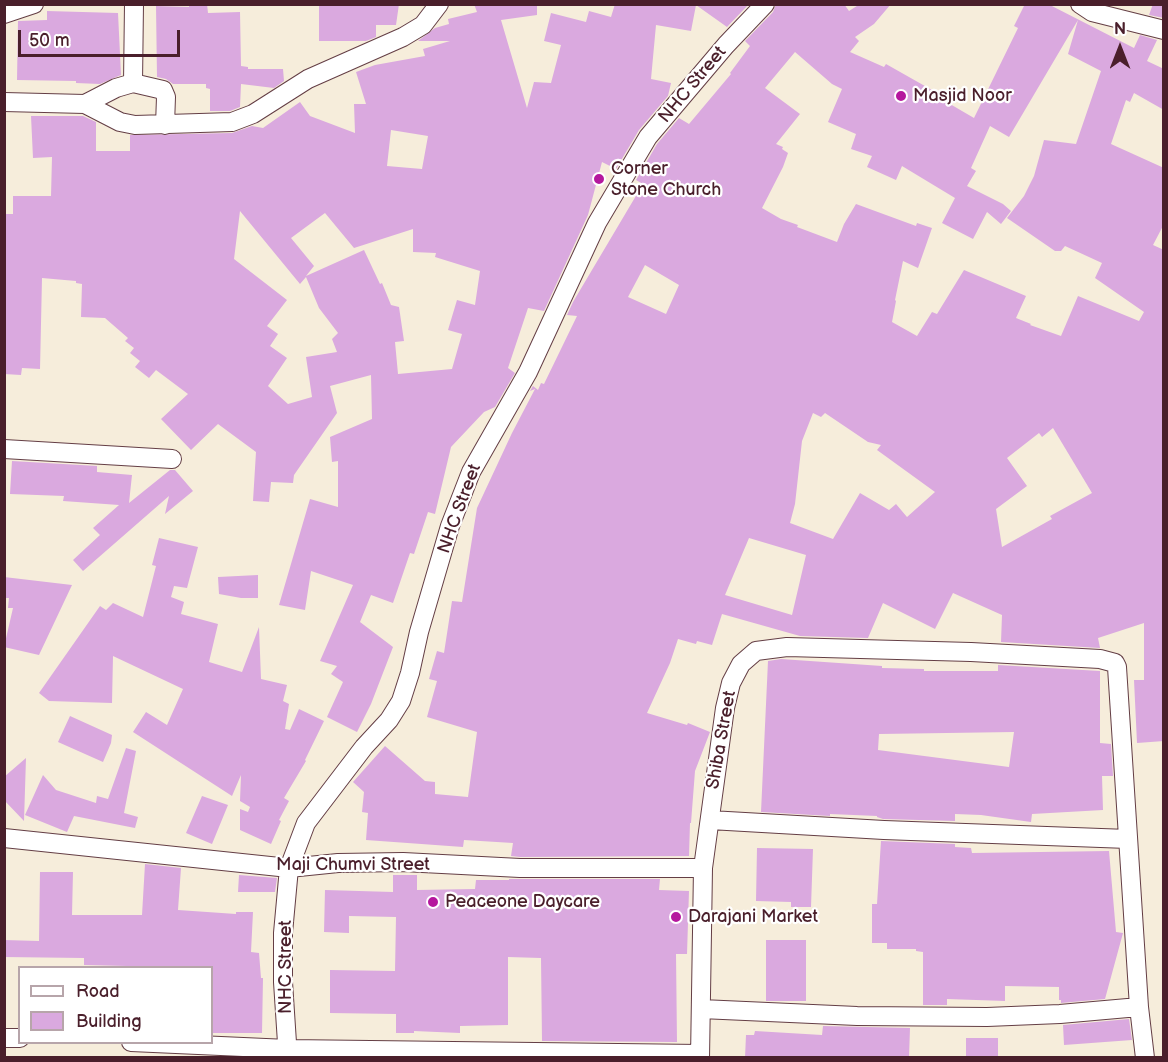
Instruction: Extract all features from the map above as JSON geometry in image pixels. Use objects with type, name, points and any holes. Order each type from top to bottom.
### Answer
[{"type":"street","points":[[4,14],[34,4]]},
{"type":"street","points":[[133,83],[134,4]]},
{"type":"street","points":[[4,102],[85,104],[120,122],[145,125],[243,120],[308,79],[403,37],[423,25],[439,4]]},
{"type":"street","name":"NHC Street","points":[[288,1053],[283,982],[283,933],[290,868],[306,823],[364,747],[389,720],[401,701],[450,526],[471,472],[528,372],[597,223],[648,137],[726,45],[765,4]]},
{"type":"street","points":[[1080,4],[1092,12],[1164,30]]},
{"type":"street","points":[[85,104],[116,88],[133,83],[163,90],[166,97],[165,125]]},
{"type":"street","points":[[4,449],[172,459]]},
{"type":"street","name":"Shiba Street","points":[[700,1056],[704,868],[721,735],[731,683],[741,664],[756,651],[787,647],[971,652],[1100,659],[1115,663],[1118,667],[1128,839]]},
{"type":"street","points":[[710,820],[884,831],[1128,839],[1139,1007],[1145,1058]]},
{"type":"street","name":"Maji Chumvi Street","points":[[4,838],[290,868],[339,863],[403,862],[520,868],[704,868]]},
{"type":"street","points":[[701,1009],[857,1016],[987,1017],[1139,1007]]},
{"type":"street","points":[[160,1044],[288,1053],[700,1056]]},
{"type":"building","points":[[189,4],[207,4],[208,13],[240,12],[241,66],[248,67],[248,69],[283,69],[284,81],[274,88],[241,84],[240,107],[230,111],[210,111],[210,89],[206,88],[206,84],[173,84],[157,77],[156,6],[189,7]]},
{"type":"building","points":[[319,4],[399,4],[396,25],[376,25],[376,37],[366,41],[319,41]]},
{"type":"building","points":[[474,4],[537,4],[537,15],[501,20],[527,108],[534,82],[551,83],[561,45],[544,41],[551,13],[586,22],[589,11],[611,17],[615,4],[749,4],[727,27],[696,5],[691,31],[656,25],[651,79],[671,83],[668,96],[639,130],[616,169],[602,162],[588,215],[544,311],[528,308],[508,368],[515,373],[495,407],[484,412],[451,447],[435,514],[428,512],[414,554],[410,553],[393,603],[371,595],[360,622],[393,647],[371,704],[357,732],[327,717],[343,682],[331,674],[337,666],[320,661],[353,585],[311,571],[305,610],[279,605],[310,499],[338,507],[338,461],[332,462],[330,437],[372,419],[371,375],[330,386],[337,413],[294,475],[293,483],[271,482],[269,502],[253,501],[256,452],[218,424],[191,450],[161,419],[188,394],[156,370],[149,378],[135,367],[140,361],[130,353],[134,348],[125,341],[128,338],[105,318],[81,317],[82,284],[76,281],[42,278],[40,369],[22,368],[21,375],[4,374],[4,214],[13,214],[13,196],[51,196],[52,157],[33,158],[31,116],[83,116],[96,122],[96,151],[130,151],[130,135],[232,133],[252,126],[263,128],[300,102],[310,116],[355,133],[354,104],[366,104],[356,72],[375,65],[425,56],[423,49],[450,41],[418,41],[435,28],[449,24],[448,19],[477,12]],"holes":[[[391,130],[428,136],[422,169],[387,166]],[[240,211],[300,284],[306,277],[319,308],[338,333],[332,339],[337,352],[306,357],[312,397],[288,404],[268,386],[287,358],[270,346],[278,334],[267,326],[287,300],[234,259]],[[325,213],[354,248],[413,229],[413,252],[436,253],[435,257],[480,271],[475,305],[457,300],[448,330],[462,334],[452,369],[398,374],[395,342],[404,341],[399,307],[391,305],[364,250],[306,276],[314,266],[291,238]]]},
{"type":"building","points":[[776,4],[844,4],[849,11],[860,4],[891,4],[874,24],[855,37],[859,41],[850,52],[884,67],[886,64],[939,94],[938,97],[974,118],[1018,28],[1014,26],[1025,4],[1048,4],[1134,48],[1140,35],[1157,40],[1147,61],[1164,69],[1164,110],[1134,93],[1130,102],[1126,100],[1111,144],[1164,168],[1164,224],[1153,245],[1164,250],[1164,741],[1137,743],[1134,680],[1144,680],[1144,623],[1098,638],[1100,648],[1001,642],[1002,615],[953,593],[935,629],[883,603],[868,638],[800,636],[722,614],[712,645],[678,639],[670,663],[647,713],[687,725],[688,723],[710,732],[695,771],[689,856],[520,857],[511,856],[513,843],[464,840],[463,847],[366,840],[368,813],[362,812],[364,792],[353,782],[385,746],[425,781],[435,782],[435,794],[468,797],[477,732],[427,717],[437,681],[429,679],[437,651],[444,653],[452,601],[462,602],[477,508],[535,389],[530,391],[533,386],[538,390],[541,383],[544,384],[577,316],[567,315],[573,302],[643,184],[636,180],[657,144],[679,118],[689,124],[731,74],[750,46],[745,41],[773,12]],"holes":[[[1078,20],[1068,54],[1101,71],[1076,144],[1044,140],[1034,176],[1024,196],[1007,218],[1055,251],[1061,251],[1065,246],[1102,263],[1095,278],[1144,312],[1139,321],[1078,296],[1061,336],[1016,318],[1026,296],[964,270],[937,314],[932,312],[917,336],[892,322],[895,300],[903,261],[918,268],[932,228],[917,223],[916,226],[856,204],[837,242],[797,227],[798,225],[781,219],[762,208],[788,153],[776,144],[800,114],[765,88],[795,52],[832,84],[842,89],[828,122],[856,134],[851,149],[872,156],[867,167],[896,180],[902,166],[955,198],[942,223],[973,239],[987,212],[1001,224],[1011,211],[1003,204],[967,186],[976,171],[971,168],[990,126],[1009,137]],[[645,265],[679,285],[666,314],[628,297]],[[813,413],[821,417],[825,413],[868,442],[881,445],[877,450],[935,492],[907,517],[896,504],[889,510],[860,493],[833,539],[790,523],[795,504],[802,441]],[[1053,428],[1092,493],[1050,516],[1052,519],[1002,547],[996,509],[1027,486],[1007,458],[1039,433],[1042,437]],[[749,538],[806,555],[792,615],[725,595]]]},
{"type":"building","points":[[1153,4],[1164,4],[1164,18],[1149,15]]},
{"type":"building","points":[[47,11],[118,13],[121,75],[100,84],[76,83],[76,81],[17,80],[18,21],[47,20]]},
{"type":"building","points":[[12,461],[97,466],[97,472],[132,475],[129,503],[170,470],[175,470],[193,491],[165,514],[169,496],[83,571],[73,560],[100,535],[93,528],[119,505],[63,501],[64,496],[10,494]]},
{"type":"building","points":[[159,538],[198,547],[187,588],[174,586],[171,597],[184,602],[181,614],[218,624],[209,662],[242,672],[259,627],[261,679],[287,685],[283,701],[289,704],[285,729],[290,730],[299,709],[324,721],[306,761],[284,798],[289,801],[279,820],[281,821],[271,844],[240,830],[240,809],[248,812],[250,807],[240,801],[241,775],[232,796],[133,732],[146,712],[167,725],[183,689],[113,656],[112,703],[49,701],[39,693],[100,606],[106,610],[113,603],[143,617],[156,566],[152,565]]},
{"type":"building","points":[[258,575],[258,598],[219,594],[218,577]]},
{"type":"building","points":[[4,577],[72,585],[39,655],[4,647],[13,608],[8,608],[9,598],[4,598]]},
{"type":"building","points":[[781,659],[882,666],[882,668],[924,669],[924,671],[998,671],[998,665],[1100,671],[1100,743],[1111,744],[1113,776],[1102,776],[1103,810],[1032,814],[1031,822],[955,814],[955,821],[761,812],[768,661]],"holes":[[[1014,732],[1009,767],[878,750],[879,734]]]},
{"type":"building","points":[[70,716],[112,735],[103,762],[58,742]]},
{"type":"building","points":[[126,748],[136,751],[124,813],[138,817],[135,828],[74,816],[67,832],[25,815],[43,775],[56,790],[96,803],[97,796],[108,799]]},
{"type":"building","points":[[26,758],[24,821],[4,800],[4,777]]},
{"type":"building","points":[[202,796],[228,805],[212,844],[186,833]]},
{"type":"building","points":[[881,841],[955,844],[955,847],[971,848],[972,853],[1109,851],[1116,932],[1123,933],[1105,999],[1061,1003],[1059,987],[1005,986],[1005,1001],[947,999],[947,1005],[923,1005],[923,952],[916,951],[916,949],[887,949],[887,943],[872,943],[872,904],[877,904]]},
{"type":"building","points":[[757,848],[813,849],[811,907],[791,907],[791,902],[756,901]]},
{"type":"building","points":[[145,864],[181,868],[178,910],[236,914],[236,912],[253,912],[251,952],[259,953],[261,978],[263,978],[262,1033],[213,1033],[213,966],[84,965],[84,958],[4,957],[4,940],[39,941],[40,872],[73,872],[72,915],[142,915]]},
{"type":"building","points":[[239,875],[277,878],[275,892],[238,892]]},
{"type":"building","points":[[393,875],[417,875],[417,890],[475,889],[476,880],[660,879],[659,890],[689,891],[687,954],[676,954],[677,1042],[542,1041],[541,958],[508,957],[508,1025],[460,1026],[460,1033],[414,1031],[414,1033],[396,1033],[396,1014],[330,1013],[330,970],[395,971],[396,917],[349,916],[349,933],[324,932],[325,890],[393,892]]},
{"type":"building","points":[[766,940],[806,940],[806,1001],[766,1001]]},
{"type":"building","points":[[1129,1019],[1132,1040],[1064,1045],[1063,1025]]},
{"type":"building","points":[[823,1026],[910,1028],[909,1058],[745,1058],[746,1035],[754,1035],[755,1031],[822,1035]]},
{"type":"building","points":[[966,1038],[998,1038],[998,1058],[966,1058]]},
{"type":"place","name":"Masjid Noor","points":[[901,96]]},
{"type":"place","name":"Corner Stone Church","points":[[599,179]]},
{"type":"place","name":"Peaceone Daycare","points":[[433,902]]},
{"type":"place","name":"Darajani Market","points":[[676,917]]}]
